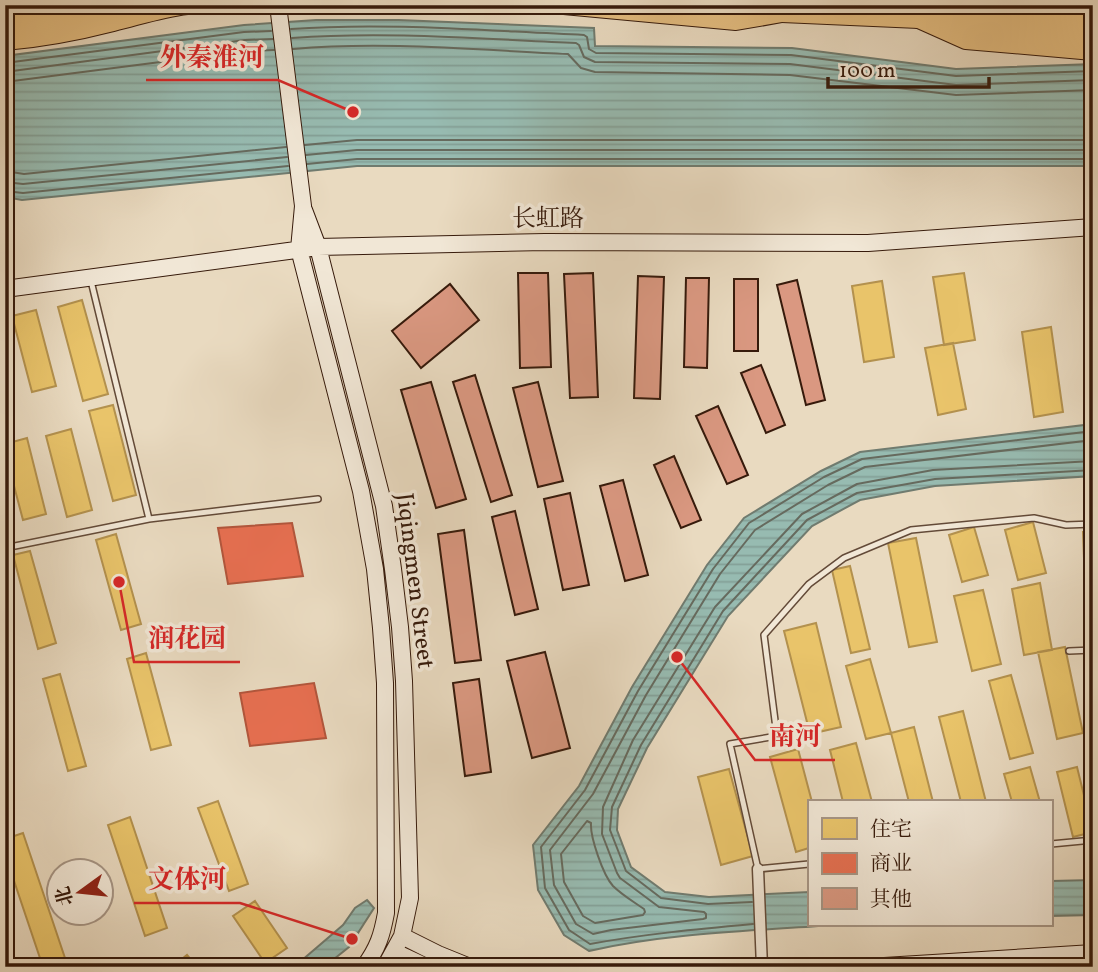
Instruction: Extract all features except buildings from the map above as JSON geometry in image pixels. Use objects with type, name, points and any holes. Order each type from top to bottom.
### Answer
[{"type":"main road","points":[[5,41],[112,23],[139,11],[187,5]]},
{"type":"main road","points":[[564,5],[736,21],[782,13],[1093,24]]},
{"type":"main road","points":[[753,5],[782,13]]},
{"type":"main road","points":[[5,25],[110,6]]},
{"type":"main road","points":[[1047,21],[1093,8]]},
{"type":"main road","name":"Jiqingmen Street","points":[[279,11],[302,201],[299,249],[361,491],[375,569],[381,628],[387,846],[386,913],[381,939],[364,967]]},
{"type":"main road","points":[[919,19],[966,40],[1089,47]]},
{"type":"main road","points":[[1047,21],[1089,47]]},
{"type":"main road","name":"Jiqingmen Street","points":[[302,201],[318,247],[384,506],[400,626],[411,898],[402,936],[385,967]]},
{"type":"main road","name":"长虹路","points":[[5,289],[318,247],[545,242],[868,243],[1093,227]]},
{"type":"main road","points":[[402,936],[470,967]]},
{"type":"main road","points":[[395,952],[427,967]]},
{"type":"main road","points":[[868,967],[1093,953]]},
{"type":"street","points":[[758,869],[762,967]]},
{"type":"lane","points":[[90,278],[149,519]]},
{"type":"lane","points":[[5,548],[149,519],[318,499]]},
{"type":"lane","points":[[808,864],[758,869],[730,744],[777,736],[764,635],[809,584],[844,558],[911,530],[1034,518],[1066,525],[1093,524]]},
{"type":"lane","points":[[1069,651],[1093,650]]},
{"type":"lane","points":[[1052,844],[1093,840]]},
{"type":"water","points":[[316,20],[399,20],[594,28],[595,46],[792,48],[956,69],[1093,64],[1093,166],[357,166],[22,200],[5,197],[5,56],[244,25]]},
{"type":"water","points":[[1093,424],[1093,476],[935,486],[860,500],[812,526],[728,616],[647,748],[618,809],[617,830],[631,867],[665,892],[709,897],[808,892],[808,926],[818,926],[680,936],[589,951],[564,935],[538,890],[533,845],[579,786],[632,687],[707,565],[744,518],[821,471],[860,452]]},
{"type":"water","points":[[1093,880],[1093,915],[1052,916],[1052,881]]},
{"type":"water","points":[[367,900],[374,908],[349,947],[324,967],[294,967],[343,925],[355,908]]},
{"type":"place","name":"外秦淮河","points":[[353,112]]},
{"type":"place","name":"润花园","points":[[119,582]]},
{"type":"place","name":"南河","points":[[677,657]]},
{"type":"place","name":"文体河","points":[[352,939]]}]
